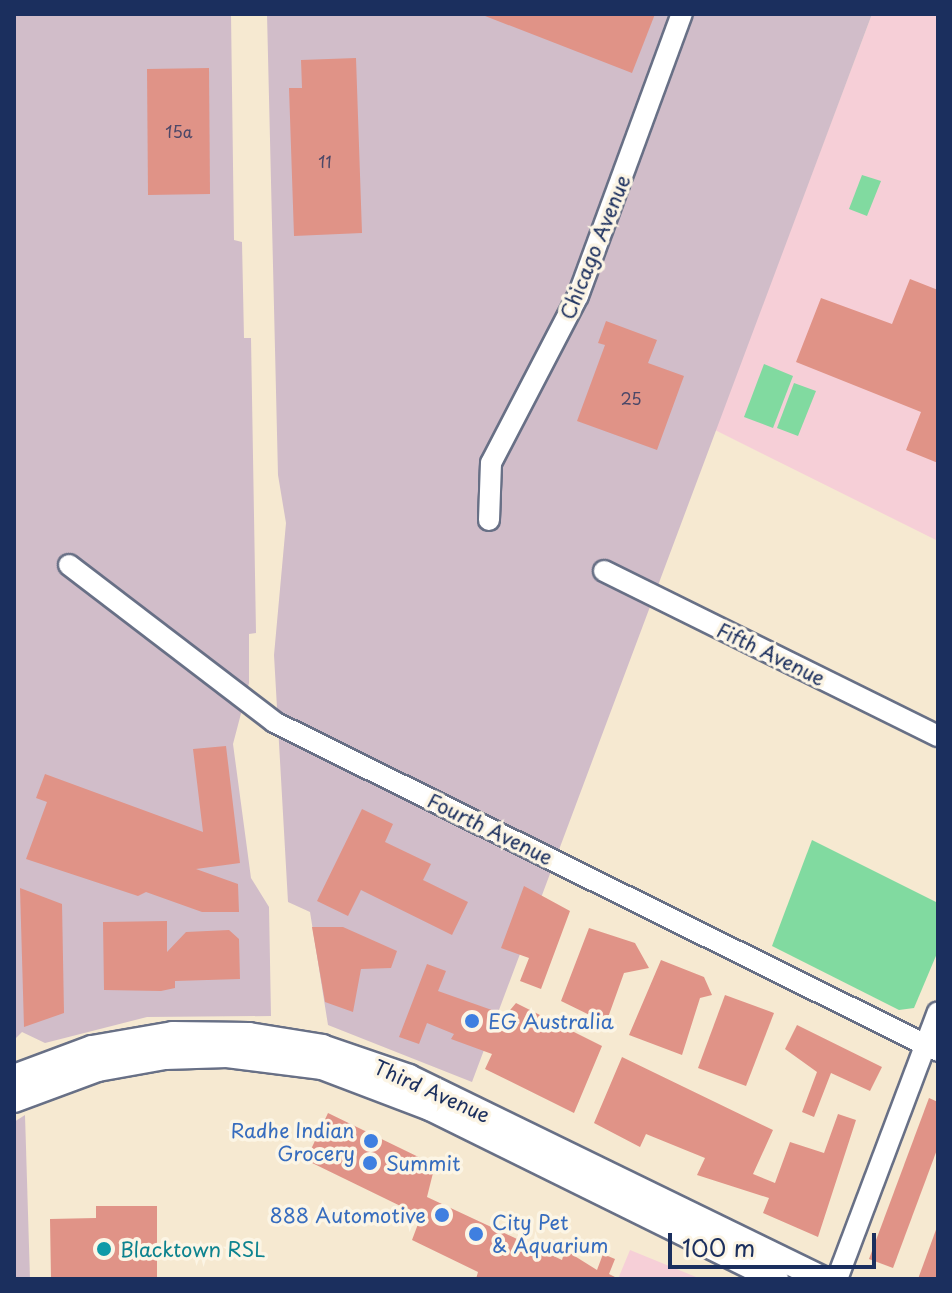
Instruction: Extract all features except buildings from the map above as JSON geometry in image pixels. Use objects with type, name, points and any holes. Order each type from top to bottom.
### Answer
[{"type":"main road","name":"Third Avenue","points":[[14,1077],[92,1048],[173,1034],[249,1035],[322,1047],[409,1077],[824,1279]]},
{"type":"main road","name":"Third Avenue","points":[[14,1100],[75,1075],[165,1057],[227,1055],[322,1067],[420,1103],[776,1279]]},
{"type":"street","name":"Chicago Avenue","points":[[489,520],[491,463],[578,296],[682,14]]},
{"type":"street","name":"Fourth Avenue","points":[[69,565],[274,722],[932,1047]]},
{"type":"street","name":"Fifth Avenue","points":[[604,571],[938,736]]},
{"type":"street","points":[[837,1279],[932,1047],[938,1012]]},
{"type":"shaded area","points":[[14,14],[231,14],[234,240],[242,242],[244,338],[251,338],[256,633],[249,634],[249,683],[233,744],[251,878],[269,907],[271,1016],[147,1017],[45,1043],[22,1032],[14,1040]]},
{"type":"shaded area","points":[[267,14],[872,14],[472,1082],[328,1025],[310,912],[288,902],[274,655],[286,523],[278,475]]},
{"type":"shaded area","points":[[872,14],[938,14],[938,541],[715,430]]},
{"type":"shaded area","points":[[25,1115],[30,1279],[14,1279],[14,1122]]},
{"type":"shaded area","points":[[630,1250],[701,1279],[618,1279]]},
{"type":"green space","points":[[862,175],[881,181],[867,216],[849,209]]},
{"type":"green space","points":[[764,364],[793,376],[773,428],[744,417]]},
{"type":"green space","points":[[794,383],[816,391],[798,436],[777,428]]},
{"type":"green space","points":[[812,840],[938,903],[938,951],[914,1008],[899,1010],[772,946]]},
{"type":"place","name":"EG Australia","points":[[472,1021]]},
{"type":"place","name":"Radhe Indian Grocery","points":[[371,1141]]},
{"type":"place","name":"Summit","points":[[370,1163]]},
{"type":"place","name":"888 Automotive","points":[[442,1215]]},
{"type":"place","name":"City Pet & Aquarium","points":[[476,1234]]},
{"type":"place","name":"Blacktown RSL","points":[[104,1249]]}]
